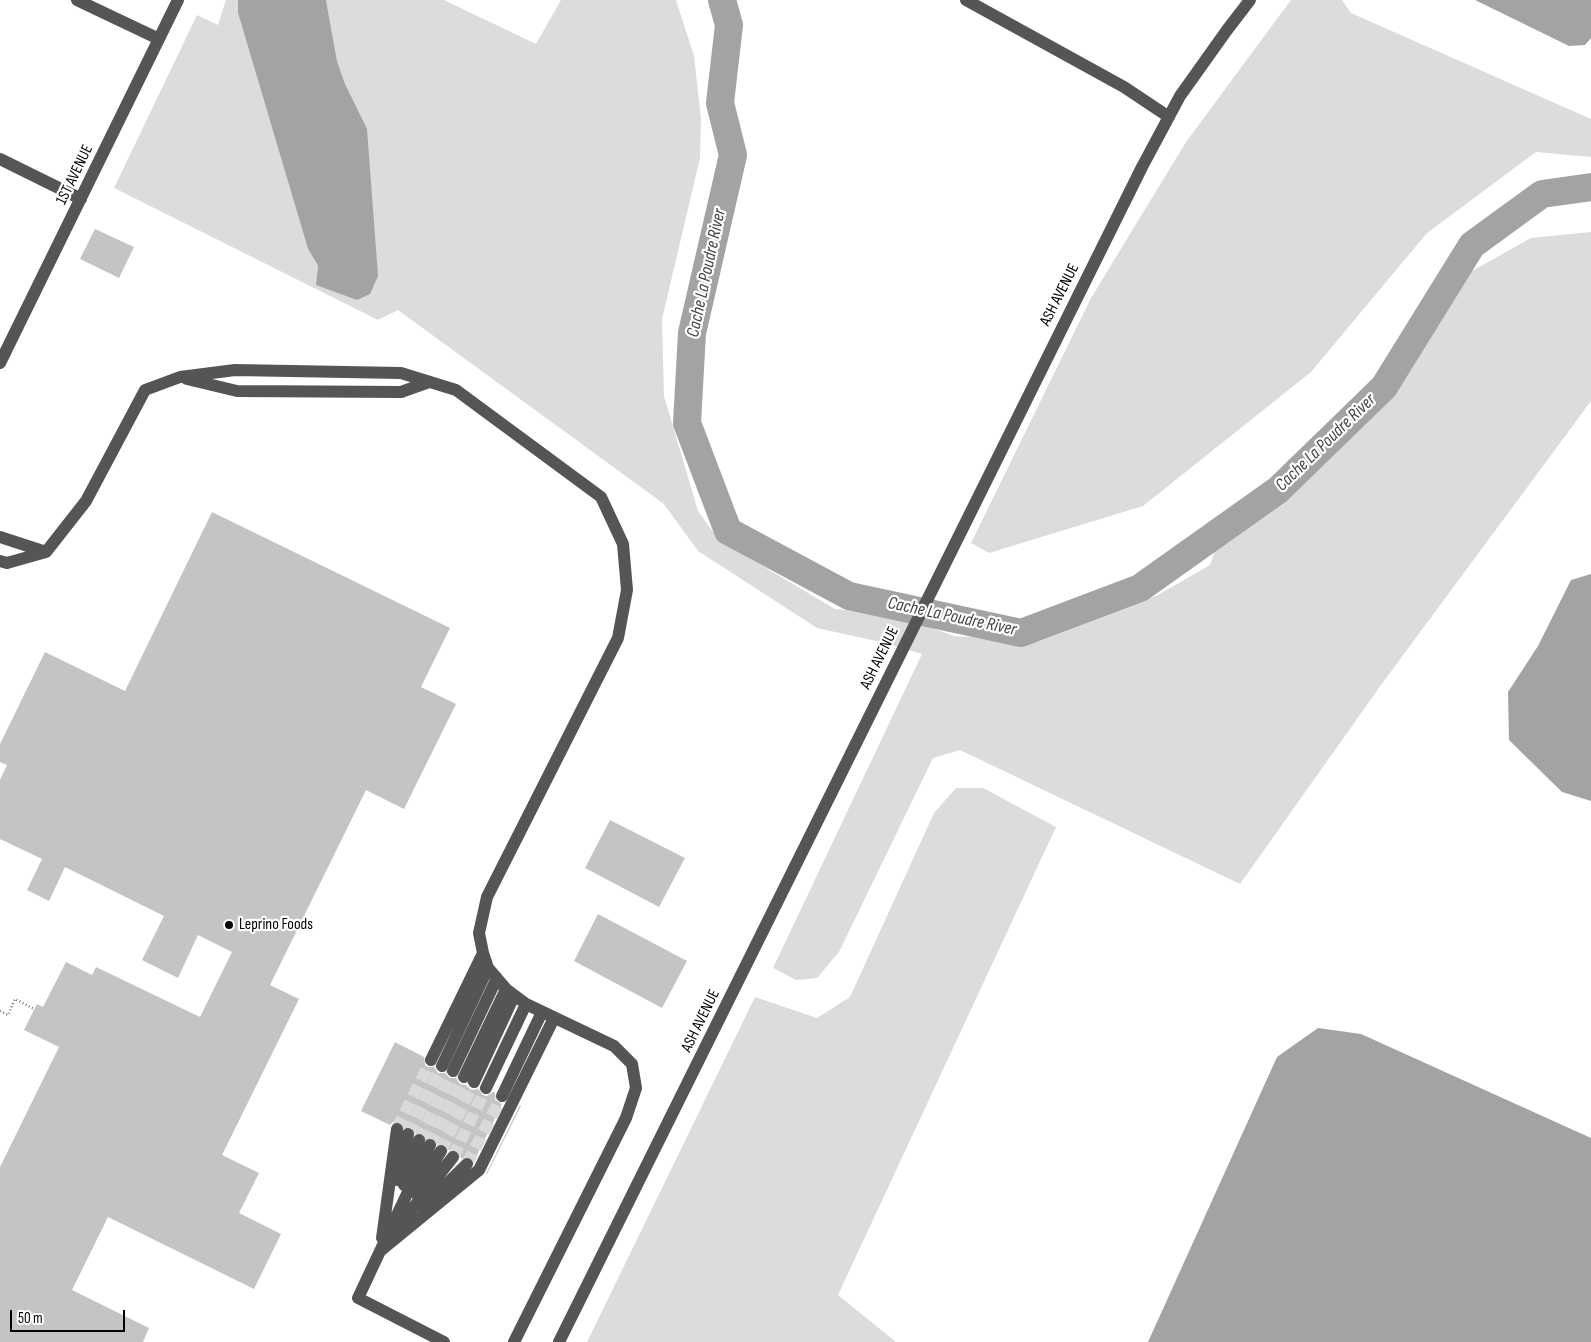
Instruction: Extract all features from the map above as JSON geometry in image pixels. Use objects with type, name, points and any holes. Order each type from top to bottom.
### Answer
[{"type":"street","points":[[76,0],[159,38]]},
{"type":"street","name":"1ST AVENUE","points":[[1,358],[178,0]]},
{"type":"street","points":[[966,0],[1124,88],[1169,117]]},
{"type":"street","name":"ASH AVENUE","points":[[559,1342],[1142,167],[1180,96],[1250,0]]},
{"type":"street","points":[[0,159],[81,199]]},
{"type":"street","points":[[0,560],[7,563],[46,552],[86,501],[145,390],[180,377],[235,370],[401,373],[456,390],[600,497],[623,544],[626,590],[618,638],[487,897],[480,933],[483,953],[488,968],[496,980],[526,1004],[614,1046],[632,1064],[636,1088],[626,1118],[514,1342]]},
{"type":"street","points":[[180,377],[237,391],[401,392],[429,382]]},
{"type":"street","points":[[0,537],[46,552]]},
{"type":"street","points":[[453,1071],[483,953]]},
{"type":"street","points":[[453,1071],[488,968]]},
{"type":"street","points":[[453,1071],[496,980]]},
{"type":"street","points":[[453,1071],[510,993]]},
{"type":"street","points":[[486,1088],[526,1004]]},
{"type":"street","points":[[502,1096],[542,1012]]},
{"type":"street","points":[[380,1251],[479,1170],[554,1018]]},
{"type":"street","points":[[380,1251],[419,1140]]},
{"type":"street","points":[[380,1251],[419,1140]]},
{"type":"street","points":[[419,1140],[380,1251],[358,1298],[444,1342]]},
{"type":"street","points":[[380,1251],[453,1157]]},
{"type":"street","points":[[380,1251],[443,1186],[468,1164]]},
{"type":"path","points":[[0,1011],[8,1015],[15,1000],[34,1009]]},
{"type":"shaded area","points":[[226,0],[238,0],[238,13],[308,249],[318,267],[316,285],[345,84],[337,61],[326,0],[444,0],[536,44],[561,0],[676,0],[694,56],[701,119],[700,158],[662,319],[664,396],[698,511],[719,540],[835,609],[895,614],[954,636],[1040,641],[1158,595],[1210,565],[1216,547],[1289,490],[1392,386],[1463,276],[1531,238],[1591,232],[1591,401],[1381,685],[1240,884],[960,750],[933,758],[839,952],[817,978],[796,980],[773,968],[922,654],[881,642],[817,628],[698,551],[664,504],[398,310],[378,320],[114,188],[197,15],[218,25]]},
{"type":"shaded area","points":[[238,0],[326,0],[337,61],[345,84],[367,129],[378,276],[370,294],[357,300],[316,285],[318,266],[308,249],[238,13]]},
{"type":"shaded area","points":[[1291,0],[1342,0],[1351,13],[1591,119],[1591,157],[1536,152],[1427,233],[1311,372],[1143,506],[989,553],[971,543],[1091,298],[1186,142]]},
{"type":"shaded area","points":[[1475,0],[1591,0],[1591,38],[1585,45],[1569,46]]},
{"type":"shaded area","points":[[1591,574],[1591,801],[1562,792],[1509,740],[1508,692],[1538,646],[1571,580]]},
{"type":"shaded area","points":[[956,788],[983,788],[1056,827],[838,1295],[896,1342],[587,1342],[755,997],[817,1018],[850,997],[934,813]]},
{"type":"shaded area","points":[[1318,1028],[1361,1034],[1591,1138],[1591,1342],[1148,1342],[1277,1057]]},
{"type":"building","points":[[95,229],[134,247],[119,278],[80,259]]},
{"type":"building","name":"Leprino Foods","points":[[212,512],[450,628],[421,687],[456,704],[404,809],[366,790],[270,985],[299,999],[222,1155],[259,1173],[239,1213],[281,1234],[254,1289],[108,1217],[72,1290],[149,1328],[143,1342],[0,1342],[0,1167],[59,1047],[24,1030],[37,1004],[43,1007],[66,962],[92,975],[96,967],[200,1017],[232,952],[198,935],[178,978],[142,960],[164,916],[65,867],[49,901],[27,890],[42,859],[0,839],[0,780],[7,765],[0,762],[0,744],[45,652],[125,691]]},
{"type":"building","points":[[610,820],[685,858],[659,907],[585,868]]},
{"type":"building","points":[[598,914],[687,961],[662,1008],[574,961]]},
{"type":"building","points":[[395,1042],[424,1057],[425,1065],[428,1067],[434,1067],[438,1073],[445,1073],[450,1078],[456,1078],[460,1084],[466,1085],[471,1090],[478,1089],[483,1095],[487,1096],[495,1092],[495,1100],[502,1104],[474,1161],[469,1156],[461,1159],[458,1150],[449,1150],[445,1144],[438,1144],[434,1138],[427,1138],[422,1132],[416,1133],[413,1128],[405,1127],[402,1122],[394,1121],[390,1125],[361,1111]]},
{"type":"building","points":[[520,1105],[521,1106],[486,1174]]},
{"type":"waterway","name":"Cache La Poudre River","points":[[722,0],[729,25],[720,103],[733,155],[692,333],[687,423],[728,531],[849,596],[1021,633],[1140,588],[1278,490],[1384,387],[1472,245],[1542,194],[1591,187]]},
{"type":"tunnel","points":[[397,1129],[431,1060]]},
{"type":"tunnel","points":[[408,1134],[442,1066]]},
{"type":"tunnel","points":[[419,1140],[453,1071]]},
{"type":"tunnel","points":[[430,1145],[464,1077]]},
{"type":"tunnel","points":[[441,1151],[474,1082]]},
{"type":"tunnel","points":[[453,1157],[486,1088]]},
{"type":"tunnel","points":[[467,1164],[502,1096]]},
{"type":"place","name":"Leprino Foods","points":[[229,925]]}]
